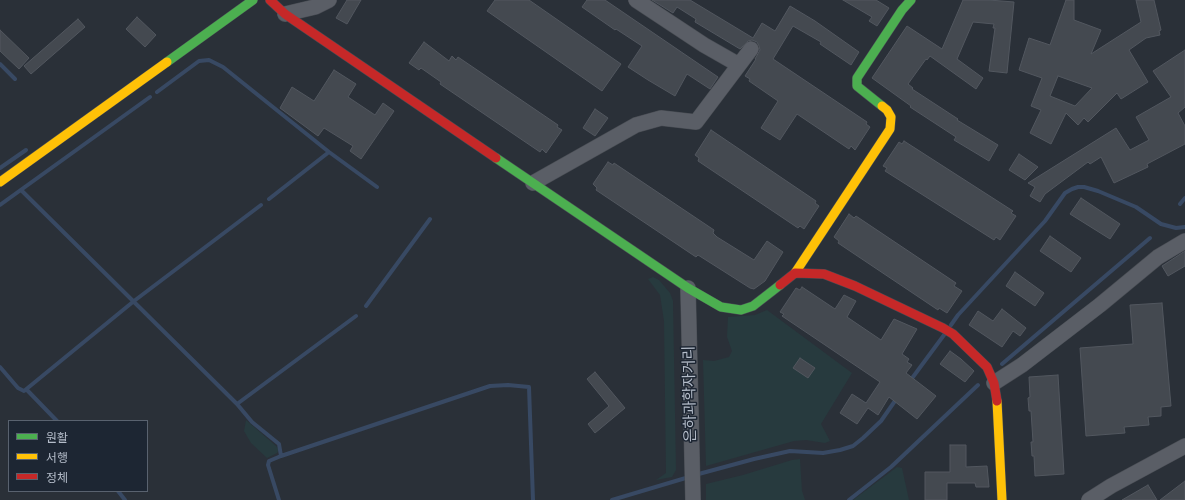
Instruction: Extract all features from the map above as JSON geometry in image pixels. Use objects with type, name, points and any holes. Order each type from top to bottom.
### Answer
[{"type":"street","points":[[0,182],[253,0]]},
{"type":"street","points":[[270,0],[285,14],[688,288],[720,307],[740,310],[753,306],[795,273],[890,129],[891,117],[887,110],[857,86],[857,78],[902,10],[911,0]]},
{"type":"street","points":[[285,14],[315,7],[329,0]]},
{"type":"street","points":[[636,0],[704,45],[738,65]]},
{"type":"street","points":[[533,183],[636,125],[661,118],[696,122],[751,49]]},
{"type":"street","points":[[994,383],[1022,364],[1100,305],[1158,257],[1185,240]]},
{"type":"street","points":[[795,273],[824,274],[855,286],[943,328],[953,334],[987,366],[994,383],[998,405],[1002,500]]},
{"type":"street","name":"은하과학자거리","points":[[688,288],[691,468],[693,494]]},
{"type":"street","points":[[1089,500],[1111,486],[1185,446]]},
{"type":"green space","points":[[653,277],[659,280],[670,293],[673,301],[676,470],[672,477],[656,480],[666,473],[664,321],[660,295],[648,279]]},
{"type":"green space","points":[[767,310],[852,373],[821,424],[830,441],[825,443],[806,440],[794,441],[706,466],[703,360],[714,361],[729,357],[732,351],[727,337],[728,317],[755,315]]},
{"type":"green space","points":[[246,420],[276,446],[279,450],[277,453],[267,458],[251,443],[244,431]]},
{"type":"green space","points":[[800,459],[802,491],[805,500],[706,500],[706,484]]},
{"type":"green space","points":[[897,467],[902,468],[909,500],[853,500]]},
{"type":"building","points":[[347,0],[361,0],[347,24],[336,18]]},
{"type":"building","points":[[495,0],[529,0],[621,64],[602,91],[487,11]]},
{"type":"building","points":[[587,0],[605,0],[718,77],[710,89],[687,74],[675,96],[628,67],[642,46],[616,29],[615,30],[582,7]]},
{"type":"building","points":[[652,0],[690,0],[753,38],[762,23],[775,31],[790,6],[815,21],[859,52],[851,65],[820,44],[821,42],[793,26],[773,59],[867,122],[866,124],[870,127],[855,150],[851,146],[849,149],[797,114],[780,140],[761,128],[778,101],[749,81],[750,79],[745,76],[760,50],[757,42],[752,40],[748,41],[740,49],[695,22],[696,19],[677,7],[673,13]]},
{"type":"building","points":[[843,0],[876,0],[889,8],[877,26],[869,21],[872,17]]},
{"type":"building","points":[[963,0],[1014,2],[1007,73],[989,71],[995,28],[993,28],[994,24],[973,22],[957,59],[983,78],[976,89],[930,56],[927,60],[926,59],[908,84],[913,88],[912,89],[958,119],[957,120],[998,145],[989,161],[954,140],[956,137],[910,107],[911,106],[872,78],[907,26],[942,49]]},
{"type":"building","points":[[1066,0],[1074,0],[1074,20],[1101,30],[1091,54],[1141,22],[1136,0],[1154,0],[1161,30],[1159,31],[1160,35],[1146,38],[1129,50],[1148,82],[1121,99],[1117,93],[1088,122],[1084,118],[1078,125],[1066,113],[1051,144],[1030,133],[1041,110],[1031,106],[1042,78],[1019,70],[1029,38],[1050,45]],"holes":[[[1058,76],[1092,88],[1075,106],[1050,96]]]},
{"type":"building","points":[[137,17],[156,35],[145,47],[126,29]]},
{"type":"building","points":[[78,19],[85,27],[31,74],[24,66]]},
{"type":"building","points":[[0,30],[29,58],[19,69],[0,51]]},
{"type":"building","points":[[424,42],[449,61],[452,56],[456,60],[458,57],[558,125],[557,127],[562,130],[546,153],[542,149],[540,152],[440,84],[441,82],[421,68],[419,70],[409,63]]},
{"type":"building","points":[[1185,50],[1185,107],[1178,113],[1185,126],[1185,144],[1147,164],[1148,167],[1114,183],[1101,157],[1090,164],[1088,162],[1045,194],[1040,202],[1030,196],[1035,187],[1028,183],[1116,128],[1130,150],[1149,140],[1136,117],[1171,97],[1153,71]]},
{"type":"building","points":[[334,70],[356,84],[348,97],[375,115],[383,103],[394,111],[361,159],[350,151],[353,146],[324,128],[318,136],[280,108],[292,87],[314,101]]},
{"type":"building","points":[[595,109],[608,118],[595,136],[583,128]]},
{"type":"building","points":[[711,130],[816,201],[815,203],[819,206],[804,229],[800,226],[798,228],[698,161],[699,158],[695,155]]},
{"type":"building","points":[[904,141],[1013,211],[1011,213],[1016,216],[1000,240],[996,237],[994,240],[885,171],[887,168],[883,166],[899,142],[902,144]]},
{"type":"building","points":[[1019,154],[1038,167],[1025,180],[1009,170]]},
{"type":"building","points":[[608,162],[613,165],[614,163],[714,230],[713,233],[717,237],[754,260],[767,241],[783,252],[765,281],[754,289],[750,288],[698,255],[696,257],[596,190],[597,188],[593,184]]},
{"type":"building","points":[[1081,198],[1120,224],[1110,239],[1070,214]]},
{"type":"building","points":[[849,214],[854,218],[856,216],[956,283],[954,286],[962,291],[947,313],[939,308],[938,310],[838,243],[839,241],[834,237]]},
{"type":"building","points":[[1050,236],[1081,258],[1071,272],[1040,251]]},
{"type":"building","points":[[1185,251],[1185,266],[1168,276],[1162,266]]},
{"type":"building","points":[[1015,272],[1044,293],[1035,306],[1006,286]]},
{"type":"building","points":[[802,287],[835,309],[844,295],[856,301],[847,317],[881,340],[894,319],[917,329],[902,354],[909,359],[907,362],[912,365],[906,373],[936,396],[917,419],[889,397],[878,415],[868,408],[857,424],[840,413],[852,394],[866,403],[880,382],[782,316],[784,314],[780,312],[796,288],[800,290]]},
{"type":"building","points":[[1162,303],[1171,406],[1161,407],[1161,416],[1148,417],[1149,425],[1124,427],[1125,433],[1086,436],[1080,348],[1133,344],[1130,305]]},
{"type":"building","points":[[1002,309],[1026,328],[1020,336],[1013,331],[1002,347],[969,325],[978,311],[993,321]]},
{"type":"building","points":[[950,351],[974,371],[965,382],[940,364]]},
{"type":"building","points":[[800,358],[815,368],[808,378],[793,368]]},
{"type":"building","points":[[595,372],[625,408],[595,433],[588,424],[609,406],[587,379]]},
{"type":"building","points":[[1058,375],[1064,474],[1035,476],[1034,456],[1032,456],[1031,442],[1033,442],[1031,411],[1029,411],[1028,398],[1030,397],[1029,377]]},
{"type":"building","points":[[950,445],[966,445],[966,467],[987,466],[989,487],[976,487],[975,483],[947,483],[947,500],[925,500],[925,472],[950,472]]},
{"type":"building","points":[[1185,481],[1185,500],[1160,500]]},
{"type":"building","points":[[1148,485],[1157,500],[1122,500]]},
{"type":"waterway","points":[[157,92],[199,61],[209,60],[223,67],[329,152],[377,187]]},
{"type":"waterway","points":[[0,64],[15,79]]},
{"type":"waterway","points":[[0,205],[150,97]]},
{"type":"waterway","points":[[0,168],[26,150]]},
{"type":"waterway","points":[[269,199],[329,152]]},
{"type":"waterway","points":[[951,325],[958,315],[1045,221],[1065,193],[1072,189],[1084,187],[1098,191],[1136,207],[1161,224],[1176,228],[1185,227]]},
{"type":"waterway","points":[[21,190],[237,404],[252,422],[279,444],[281,456],[490,386],[508,385],[529,387],[533,500]]},
{"type":"waterway","points":[[1180,204],[1185,198]]},
{"type":"waterway","points":[[0,367],[18,388],[24,391],[134,301],[261,205]]},
{"type":"waterway","points":[[366,306],[430,219]]},
{"type":"waterway","points":[[1002,364],[1150,238]]},
{"type":"waterway","points":[[237,404],[356,316]]},
{"type":"waterway","points":[[910,381],[944,335]]},
{"type":"waterway","points":[[849,500],[891,467],[978,385]]},
{"type":"waterway","points":[[27,390],[56,420]]},
{"type":"waterway","points":[[695,475],[790,451],[823,453],[853,446],[881,421],[897,398]]},
{"type":"waterway","points":[[279,500],[268,465],[269,461],[281,456]]},
{"type":"waterway","points":[[612,500],[689,477]]},
{"type":"waterway","points":[[119,492],[125,500]]},
{"type":"traffic: fast","points":[[167,62],[253,0]]},
{"type":"traffic: fast","points":[[882,106],[857,86],[857,78],[902,10],[911,0]]},
{"type":"traffic: fast","points":[[496,158],[688,288],[721,307],[741,310],[753,306],[780,285]]},
{"type":"traffic: slow","points":[[0,182],[167,62]]},
{"type":"traffic: slow","points":[[795,273],[890,129],[891,117],[887,110],[882,106]]},
{"type":"traffic: slow","points":[[997,401],[1002,500]]},
{"type":"traffic: jam","points":[[270,0],[285,14],[496,158]]},
{"type":"traffic: jam","points":[[780,285],[795,273],[824,274],[855,286],[943,328],[953,334],[987,367],[994,383],[997,401]]}]
